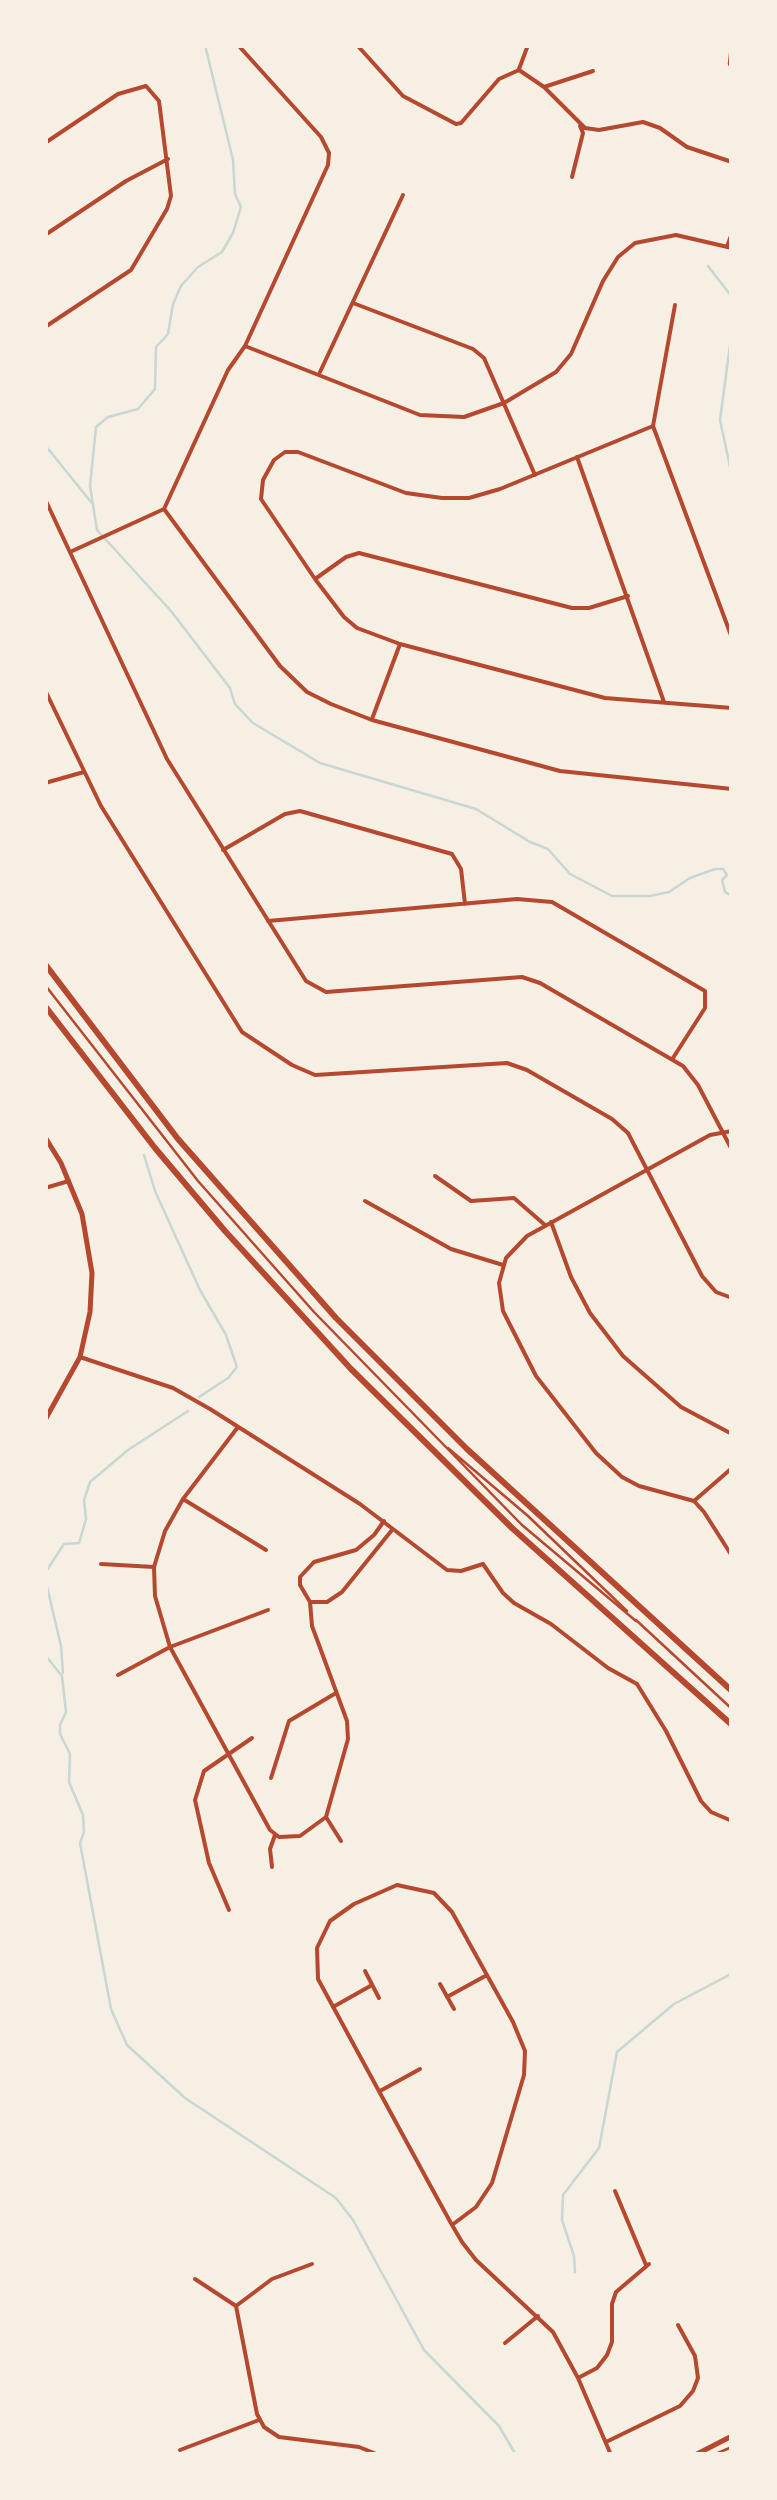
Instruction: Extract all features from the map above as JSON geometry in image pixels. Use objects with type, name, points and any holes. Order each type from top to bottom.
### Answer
[{"type":"main road","points":[[45,964],[178,1139],[336,1318],[468,1449],[732,1691]]},
{"type":"main road","points":[[45,1006],[202,1203],[351,1369],[512,1528],[732,1725]]},
{"type":"street","points":[[70,552],[164,509],[328,165],[329,153],[321,137],[238,45]]},
{"type":"street","points":[[357,45],[403,96],[456,124],[494,83],[519,70],[528,45]]},
{"type":"street","points":[[519,70],[544,86],[580,126],[583,133],[572,176]]},
{"type":"street","points":[[544,86],[593,71]]},
{"type":"street","points":[[45,143],[118,94],[146,86],[160,101],[169,204],[131,270],[45,327]]},
{"type":"street","points":[[580,126],[599,130],[632,122],[653,124],[687,147],[732,162]]},
{"type":"street","points":[[45,234],[126,181],[168,159]]},
{"type":"street","points":[[319,374],[403,195]]},
{"type":"street","points":[[245,346],[420,416],[464,418],[538,386],[564,363],[602,280],[635,243],[676,235],[730,248],[732,233]]},
{"type":"street","points":[[353,303],[473,350],[488,363],[535,475]]},
{"type":"street","points":[[674,305],[653,426],[732,638]]},
{"type":"street","points":[[653,426],[469,498],[406,493],[298,452],[284,452],[274,460],[264,480],[261,500],[315,580],[354,626],[400,644],[605,698],[732,708]]},
{"type":"street","points":[[577,457],[664,703]]},
{"type":"street","points":[[45,499],[167,758],[306,981],[320,991],[350,992],[522,977],[540,983],[673,1058],[698,1085],[732,1150]]},
{"type":"street","points":[[164,509],[293,680],[331,704],[372,720],[572,773],[732,789]]},
{"type":"street","points":[[315,580],[359,553],[572,608],[590,608],[628,596]]},
{"type":"street","points":[[372,720],[400,644]]},
{"type":"street","points":[[45,690],[84,772],[232,1020],[248,1037],[292,1066],[308,1074],[325,1076],[515,1065],[619,1124],[634,1140],[706,1283],[732,1298]]},
{"type":"street","points":[[45,783],[84,772]]},
{"type":"street","points":[[224,850],[285,814],[300,811],[452,854],[461,869],[465,904]]},
{"type":"street","points":[[268,921],[517,900],[552,902],[702,988],[708,1000],[705,1008],[673,1058]]},
{"type":"street","points":[[732,1132],[710,1135],[548,1223],[516,1245],[503,1264],[499,1299],[536,1376],[578,1430],[622,1478],[694,1501],[732,1556]]},
{"type":"street","points":[[45,1137],[82,1214],[92,1261],[90,1312],[80,1357],[45,1420]]},
{"type":"street","points":[[435,1176],[472,1200],[514,1198],[548,1223],[596,1323],[623,1356],[681,1407],[732,1434]]},
{"type":"street","points":[[45,1188],[69,1181]]},
{"type":"street","points":[[365,1201],[451,1248],[503,1264]]},
{"type":"street","points":[[80,1357],[173,1388],[384,1521],[448,1570],[461,1571],[484,1564],[502,1593],[514,1603],[637,1684],[701,1801],[710,1812],[732,1821]]},
{"type":"street","points":[[238,1427],[183,1499],[165,1531],[154,1567],[154,1596],[170,1647],[228,1754],[275,1834],[286,1838],[300,1836],[326,1818],[348,1738],[347,1722],[312,1626],[310,1602],[300,1585],[303,1571],[322,1559],[356,1550],[384,1521]]},
{"type":"street","points":[[694,1501],[732,1468]]},
{"type":"street","points":[[183,1499],[266,1550]]},
{"type":"street","points":[[310,1602],[327,1602],[342,1592],[393,1528]]},
{"type":"street","points":[[101,1564],[154,1567]]},
{"type":"street","points":[[118,1675],[170,1647],[268,1610]]},
{"type":"street","points":[[271,1778],[286,1724],[336,1693]]},
{"type":"street","points":[[229,1910],[209,1863],[195,1800],[204,1771],[252,1738]]},
{"type":"street","points":[[326,1818],[341,1840]]},
{"type":"street","points":[[272,1867],[270,1849],[275,1834]]},
{"type":"street","points":[[452,2225],[476,2207],[492,2183],[526,2062],[521,2039],[488,1974],[443,1900],[424,1888],[387,1887],[337,1914],[318,1941],[316,1968],[333,2007],[452,2225],[476,2260],[538,2316],[561,2344],[612,2455]]},
{"type":"street","points":[[364,1970],[379,1998]]},
{"type":"street","points":[[448,1997],[488,1974]]},
{"type":"street","points":[[440,1984],[454,2008]]},
{"type":"street","points":[[333,2007],[372,1985]]},
{"type":"street","points":[[380,2091],[420,2069]]},
{"type":"street","points":[[578,2378],[597,2368],[607,2355],[612,2342],[612,2304],[616,2292],[648,2265],[615,2191]]},
{"type":"street","points":[[236,2306],[272,2279],[312,2264]]},
{"type":"street","points":[[196,2279],[236,2306],[259,2420],[279,2436],[358,2446],[378,2455]]},
{"type":"street","points":[[506,2343],[538,2316]]},
{"type":"street","points":[[606,2442],[680,2406],[693,2390],[698,2378],[696,2356],[678,2325]]},
{"type":"street","points":[[180,2450],[259,2420]]},
{"type":"street","points":[[695,2455],[732,2436]]},
{"type":"lane","points":[[45,985],[231,1220],[314,1312],[522,1525],[636,1620]]},
{"type":"lane","points":[[439,1441],[541,1528],[732,1709]]},
{"type":"lane","points":[[713,2455],[732,2446]]},
{"type":"path","points":[[730,45],[732,70]]},
{"type":"waterway","points":[[205,45],[233,160],[235,194],[241,207],[222,252],[198,267],[181,286],[173,304],[168,334],[156,347],[155,389],[138,409],[108,417],[96,427],[90,486],[97,530],[171,611],[230,688],[235,704],[253,723],[320,763],[476,809],[548,849],[570,874],[612,896],[669,892],[690,878],[715,869],[723,869],[727,875],[722,880],[725,892],[732,896]]},
{"type":"waterway","points":[[708,266],[732,297]]},
{"type":"waterway","points":[[732,330],[720,420],[732,476]]},
{"type":"waterway","points":[[45,445],[91,502]]},
{"type":"waterway","points":[[144,1155],[155,1191],[200,1290],[226,1335],[237,1367],[228,1378],[199,1397]]},
{"type":"waterway","points":[[45,1573],[64,1544],[79,1543],[90,1482],[128,1450],[188,1411]]},
{"type":"waterway","points":[[45,1578],[61,1646],[63,1673]]},
{"type":"waterway","points":[[45,1655],[62,1676],[66,1712],[60,1734],[70,1754],[69,1782],[83,1815],[80,1843],[111,2009],[127,2045],[185,2098],[336,2198],[353,2220],[424,2350],[499,2426],[516,2455]]},
{"type":"waterway","points":[[575,2272],[562,2220],[563,2195],[599,2148],[617,2052],[674,2004],[729,1975]]}]
